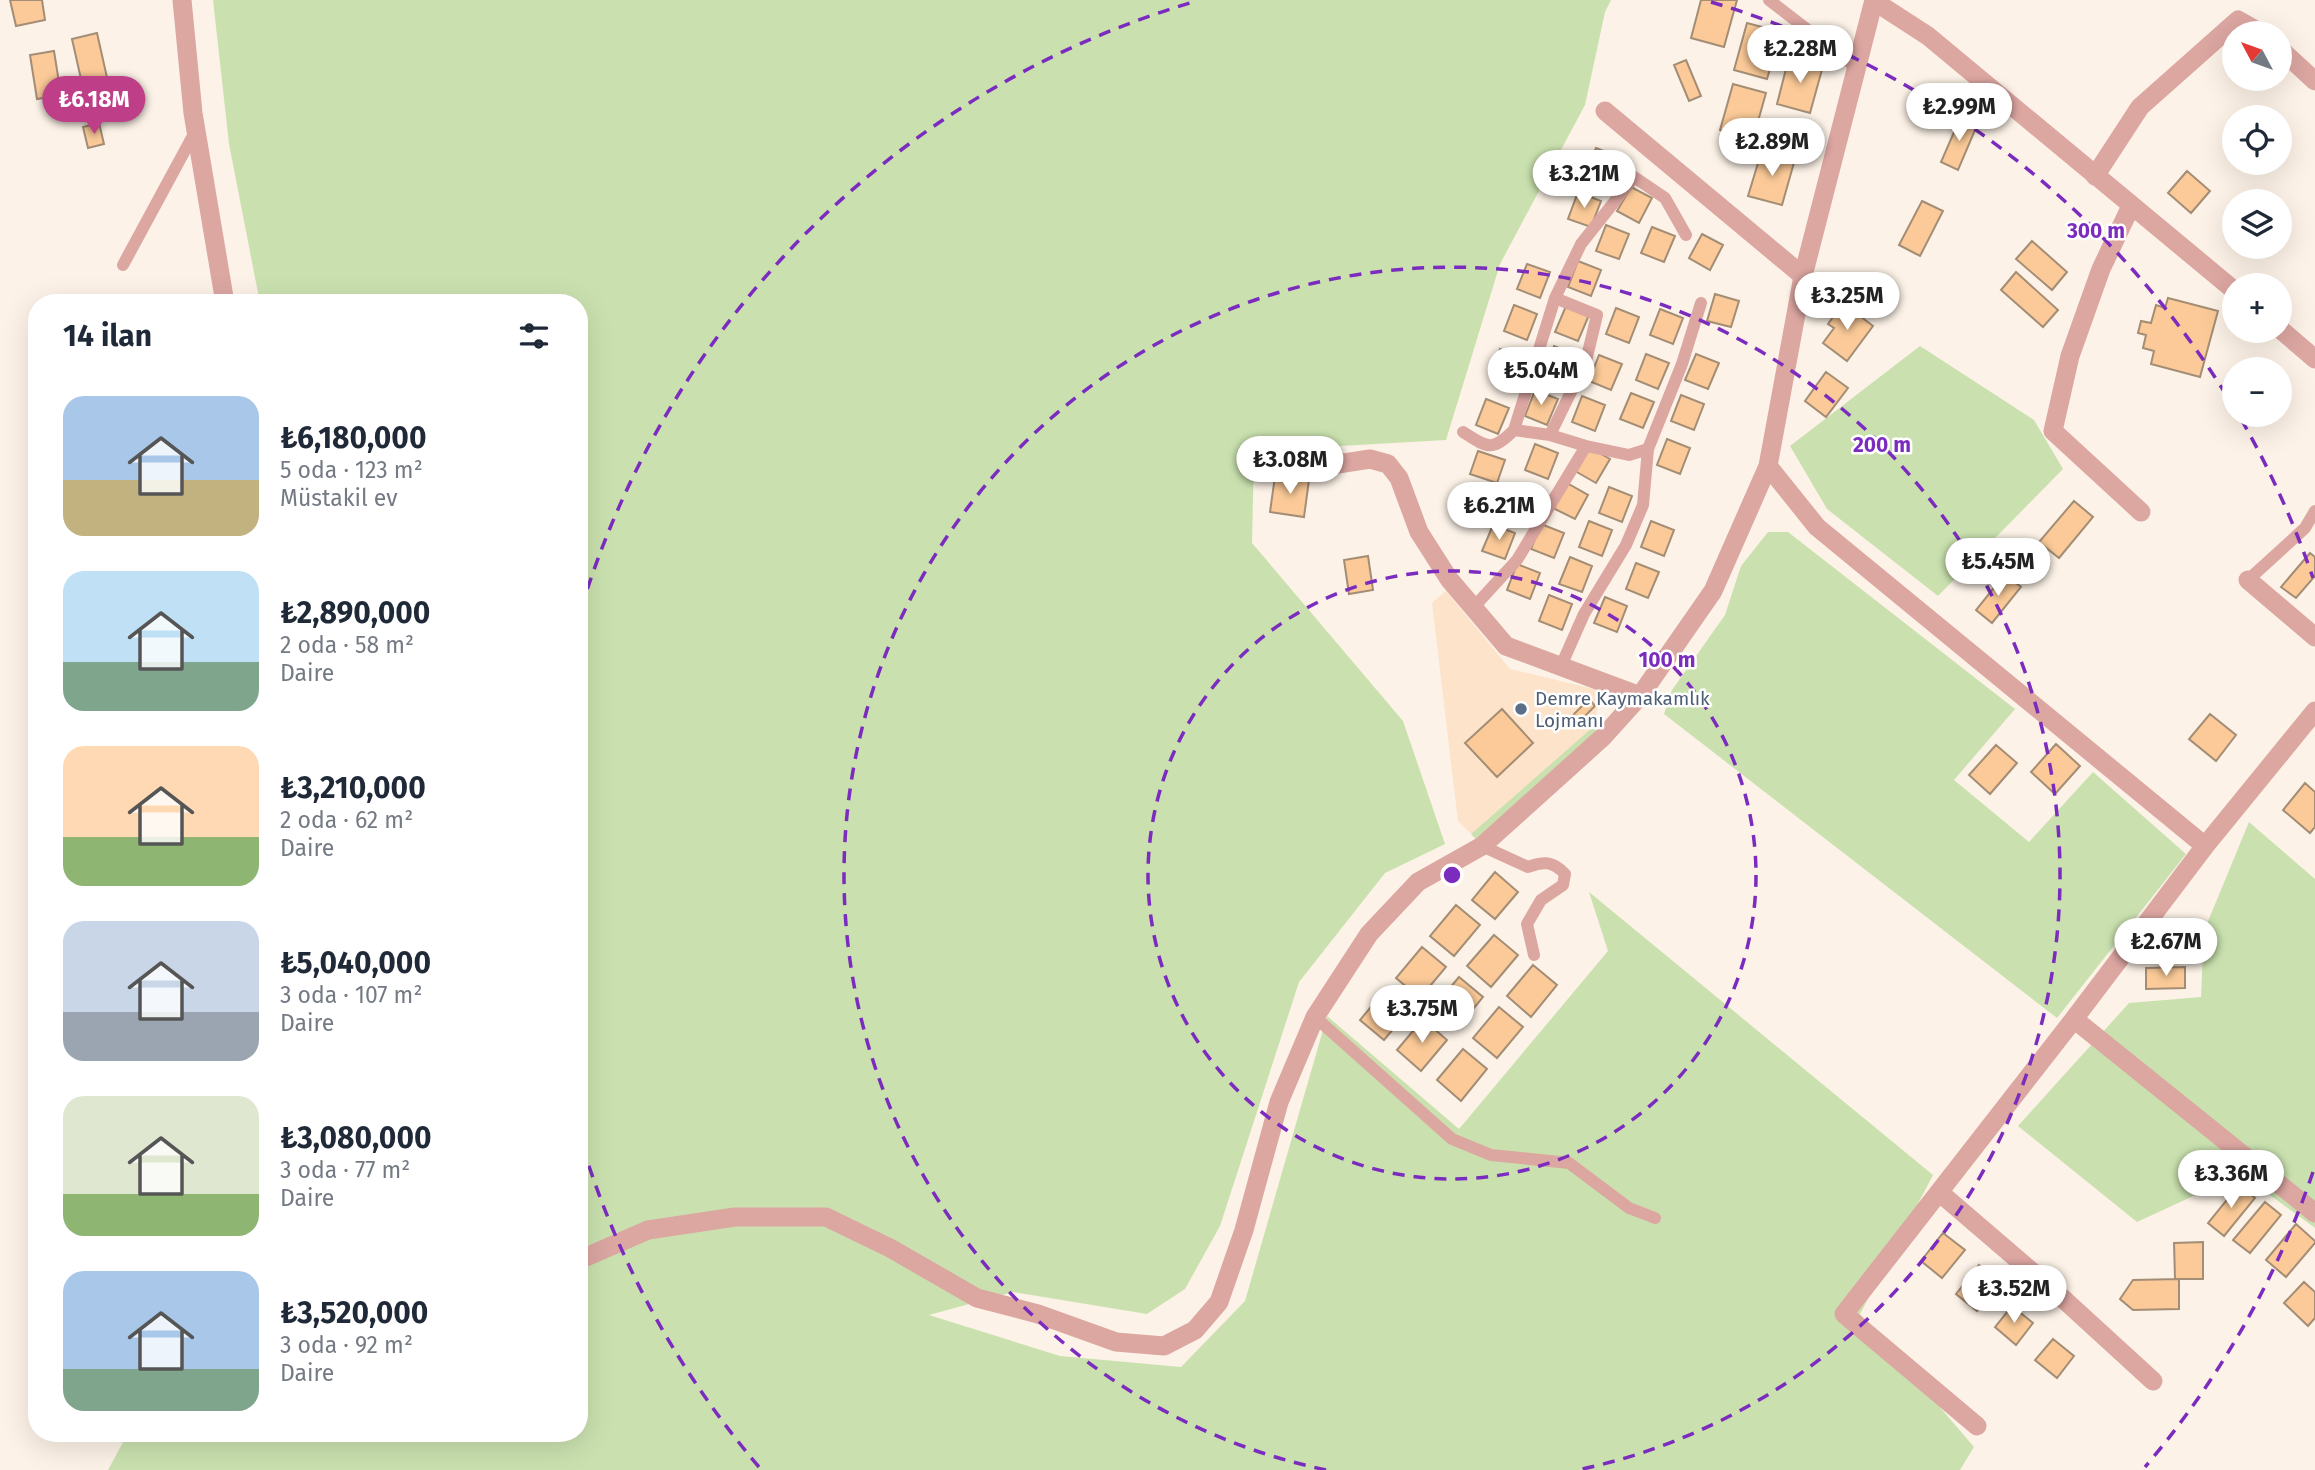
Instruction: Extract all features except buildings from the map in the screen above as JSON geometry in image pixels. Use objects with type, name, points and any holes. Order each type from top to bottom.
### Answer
[{"type":"street","points":[[182,0],[196,130],[223,294]]},
{"type":"street","points":[[588,1256],[648,1230],[735,1217],[826,1217],[890,1248],[977,1298],[1038,1314],[1116,1342],[1164,1346],[1195,1330],[1219,1302],[1244,1230],[1279,1102],[1315,1017],[1369,934],[1418,882],[1482,846],[1603,737],[1640,695],[1713,591],[1768,466],[1803,276],[1874,1],[1927,36],[2222,280]]},
{"type":"street","points":[[2095,176],[2140,107],[2222,34]]},
{"type":"street","points":[[2292,60],[2315,81]]},
{"type":"street","points":[[1605,111],[1803,276]]},
{"type":"street","points":[[2131,206],[2101,268],[2070,356],[2053,431],[2141,512]]},
{"type":"street","points":[[2292,339],[2315,359]]},
{"type":"street","points":[[1280,473],[1370,458],[1388,464],[1399,478],[1419,532],[1449,579],[1506,646],[1640,695]]},
{"type":"street","points":[[1768,466],[1817,527],[2205,846]]},
{"type":"street","points":[[2248,580],[2315,637]]},
{"type":"street","points":[[1977,1426],[1843,1314],[2074,1019],[2205,846],[2315,711]]},
{"type":"street","points":[[2074,1019],[2315,1213]]},
{"type":"street","points":[[1939,1192],[2059,1295],[2153,1381]]},
{"type":"lane","points":[[1769,0],[1857,68]]},
{"type":"lane","points":[[123,265],[196,130]]},
{"type":"lane","points":[[1464,432],[1485,446],[1500,444],[1514,430],[1555,298],[1581,243],[1634,177],[1665,198],[1686,235]]},
{"type":"lane","points":[[1550,435],[1586,361],[1597,315],[1555,298]]},
{"type":"lane","points":[[1561,666],[1584,614],[1626,545],[1643,505],[1648,449],[1682,364],[1701,303]]},
{"type":"lane","points":[[1514,430],[1550,435],[1629,455],[1648,449]]},
{"type":"lane","points":[[1474,608],[1517,561],[1586,446]]},
{"type":"lane","points":[[2248,580],[2305,528],[2315,511]]},
{"type":"lane","points":[[1482,846],[1528,867],[1543,862],[1557,866],[1565,874],[1563,885],[1541,900],[1527,924],[1534,955]]},
{"type":"lane","points":[[1315,1017],[1452,1139],[1490,1155],[1569,1163],[1629,1208],[1655,1218]]},
{"type":"shaded area","name":"Demre Kaymakamlık Lojmanı","points":[[1446,591],[1510,669],[1602,691],[1593,727],[1471,834],[1458,821],[1432,603]]},
{"type":"green space","points":[[213,0],[1611,0],[1605,12],[1585,105],[1500,264],[1446,440],[1254,451],[1252,543],[1403,721],[1445,844],[1385,873],[1299,982],[1220,1226],[1185,1289],[1147,1314],[1013,1292],[929,1315],[1060,1356],[1181,1367],[1245,1301],[1327,1016],[1459,1129],[1608,951],[1589,892],[1933,1175],[1860,1314],[1974,1447],[1960,1470],[108,1470],[123,1442],[588,1442],[588,294],[258,294],[229,144]]},
{"type":"green space","points":[[1920,346],[2034,420],[2063,469],[1938,596],[1827,509],[1790,446]]},
{"type":"green space","points":[[1768,532],[1788,532],[2015,709],[1954,780],[2029,842],[2093,772],[2186,854],[2057,1018],[1664,714],[1672,690],[1725,615],[1741,566]]},
{"type":"green space","points":[[1593,727],[1603,737],[1482,846],[1471,834]]},
{"type":"green space","points":[[2249,822],[2315,879],[2315,1228],[2241,1174],[2137,1222],[2018,1126],[2129,1003],[2201,997],[2204,931]]},
{"type":"place","name":"Demre Kaymakamlık Lojmanı","points":[[1521,709]]}]
